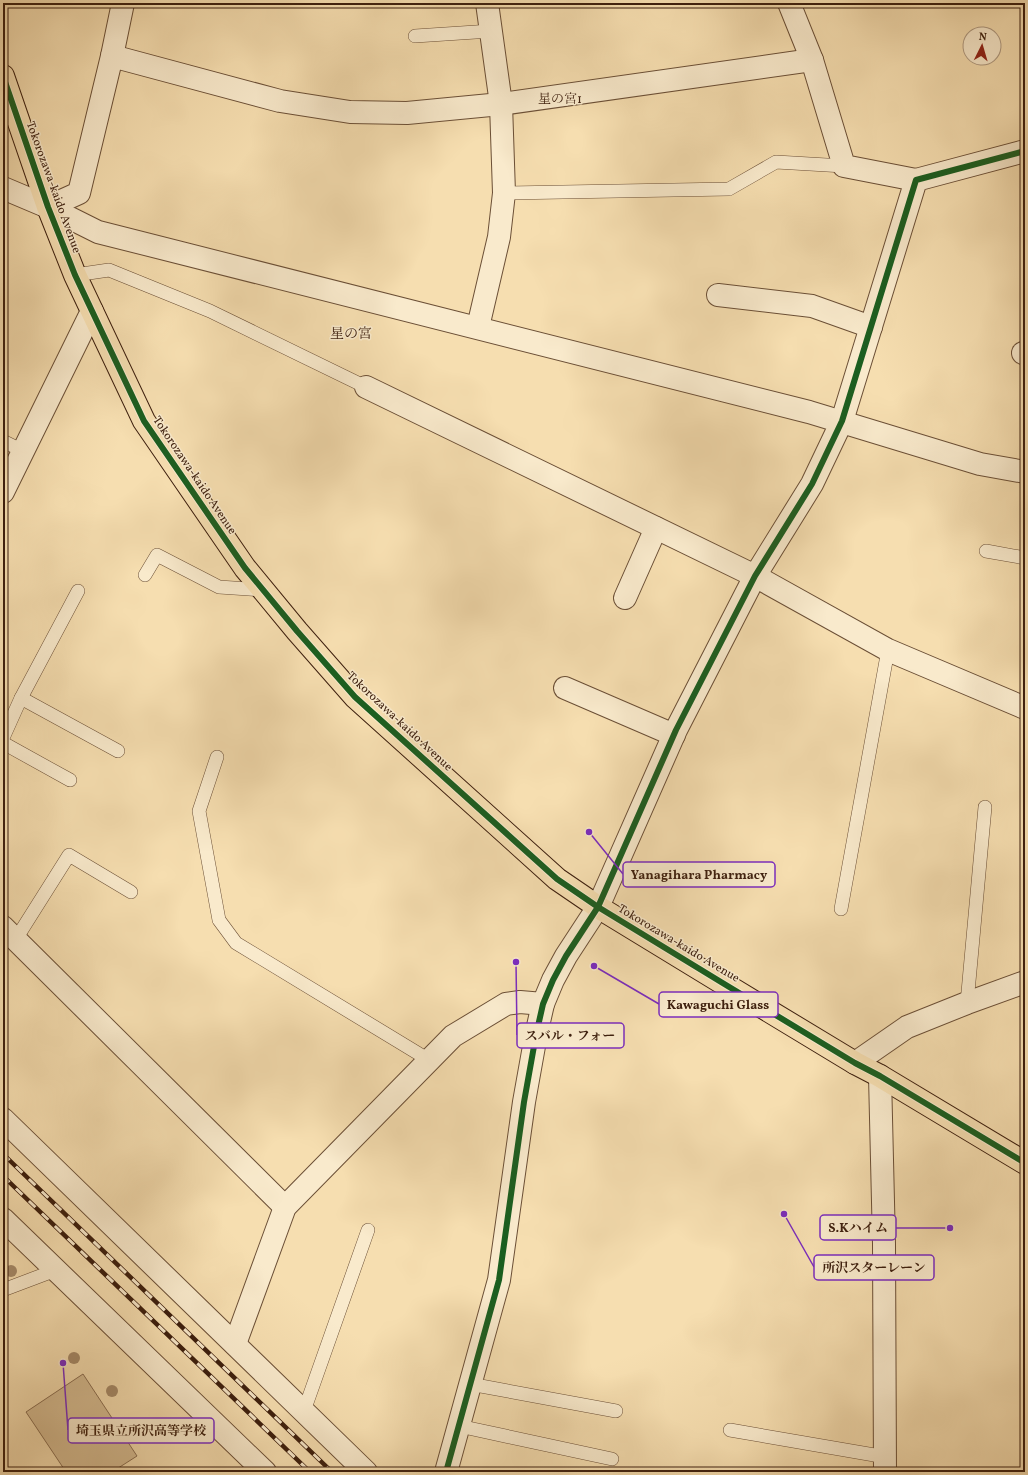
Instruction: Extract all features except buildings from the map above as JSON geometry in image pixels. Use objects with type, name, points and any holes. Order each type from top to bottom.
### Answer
[{"type":"main road","name":"Tokorozawa-kaido Avenue","points":[[3,76],[48,207],[75,275],[144,421],[245,568],[297,631],[356,697],[557,878],[598,907],[855,1063],[880,1076],[1025,1162]]},
{"type":"street","points":[[48,207],[79,193],[112,56],[122,3]]},
{"type":"street","points":[[478,327],[499,238],[504,193],[502,104],[486,3]]},
{"type":"street","points":[[789,3],[812,60],[844,166],[916,180],[1025,150]]},
{"type":"street","points":[[112,56],[280,100],[350,112],[407,113],[502,104],[812,60]]},
{"type":"street","points":[[446,1472],[499,1280],[524,1102],[543,1004],[553,980],[566,956],[598,907],[674,735],[755,576],[812,484],[842,421],[916,180]]},
{"type":"street","points":[[3,188],[48,207],[98,232],[478,327],[842,421],[980,464],[1025,472]]},
{"type":"street","points":[[718,295],[812,306],[871,327]]},
{"type":"street","points":[[3,492],[92,311]]},
{"type":"street","points":[[366,387],[755,576],[888,650],[1025,708]]},
{"type":"street","points":[[625,598],[656,528]]},
{"type":"street","points":[[565,688],[674,735]]},
{"type":"street","points":[[9,933],[285,1207]]},
{"type":"street","points":[[855,1063],[907,1027],[1025,982]]},
{"type":"street","points":[[235,1344],[285,1207],[453,1036],[506,1004],[520,1002],[543,1004]]},
{"type":"street","points":[[880,1076],[884,1244],[886,1464]]},
{"type":"street","points":[[3,1119],[366,1472]]},
{"type":"street","points":[[3,1219],[265,1472]]},
{"type":"lane","points":[[415,36],[491,31]]},
{"type":"lane","points":[[504,193],[729,189],[776,162],[844,166]]},
{"type":"lane","points":[[75,275],[109,270],[210,311],[366,387]]},
{"type":"lane","points":[[3,441],[23,451]]},
{"type":"lane","points":[[986,551],[1025,558]]},
{"type":"lane","points":[[145,575],[157,554],[219,587],[263,590]]},
{"type":"lane","points":[[3,738],[21,698],[78,591]]},
{"type":"lane","points":[[842,909],[888,650]]},
{"type":"lane","points":[[21,698],[118,751]]},
{"type":"lane","points":[[3,743],[70,780]]},
{"type":"lane","points":[[217,757],[199,810],[219,920],[236,943],[429,1060]]},
{"type":"lane","points":[[967,1003],[985,807]]},
{"type":"lane","points":[[9,933],[68,855],[131,892]]},
{"type":"lane","points":[[304,1411],[368,1230]]},
{"type":"lane","points":[[3,1290],[56,1270]]},
{"type":"lane","points":[[470,1384],[616,1411]]},
{"type":"lane","points":[[459,1426],[612,1460]]},
{"type":"lane","points":[[730,1430],[886,1464]]},
{"type":"shaded area","points":[[83,1374],[137,1456],[112,1472],[66,1472],[26,1412]]},
{"type":"railway","points":[[3,1154],[332,1472]]},
{"type":"railway","points":[[3,1176],[310,1472]]},
{"type":"cycle path","points":[[3,76],[48,207],[75,275],[144,421],[245,568],[297,631],[355,697],[557,879],[598,907],[721,982],[1025,1163]]},
{"type":"cycle path","points":[[446,1472],[499,1280],[524,1102],[536,1035],[543,1004],[553,980],[566,956],[598,907],[676,730],[755,576],[812,484],[842,421],[916,180],[1025,151]]},
{"type":"place","name":"Yanagihara Pharmacy","points":[[589,832]]},
{"type":"place","name":"スバル・フォー","points":[[516,962]]},
{"type":"place","name":"Kawaguchi Glass","points":[[594,966]]},
{"type":"place","name":"所沢スターレーン","points":[[784,1214]]},
{"type":"place","name":"S.Kハイム","points":[[950,1228]]},
{"type":"place","name":"埼玉県立所沢高等学校","points":[[63,1363]]},
{"type":"district","name":"星の宮1","points":[[560,98]]},
{"type":"district","name":"星の宮","points":[[351,333]]}]
